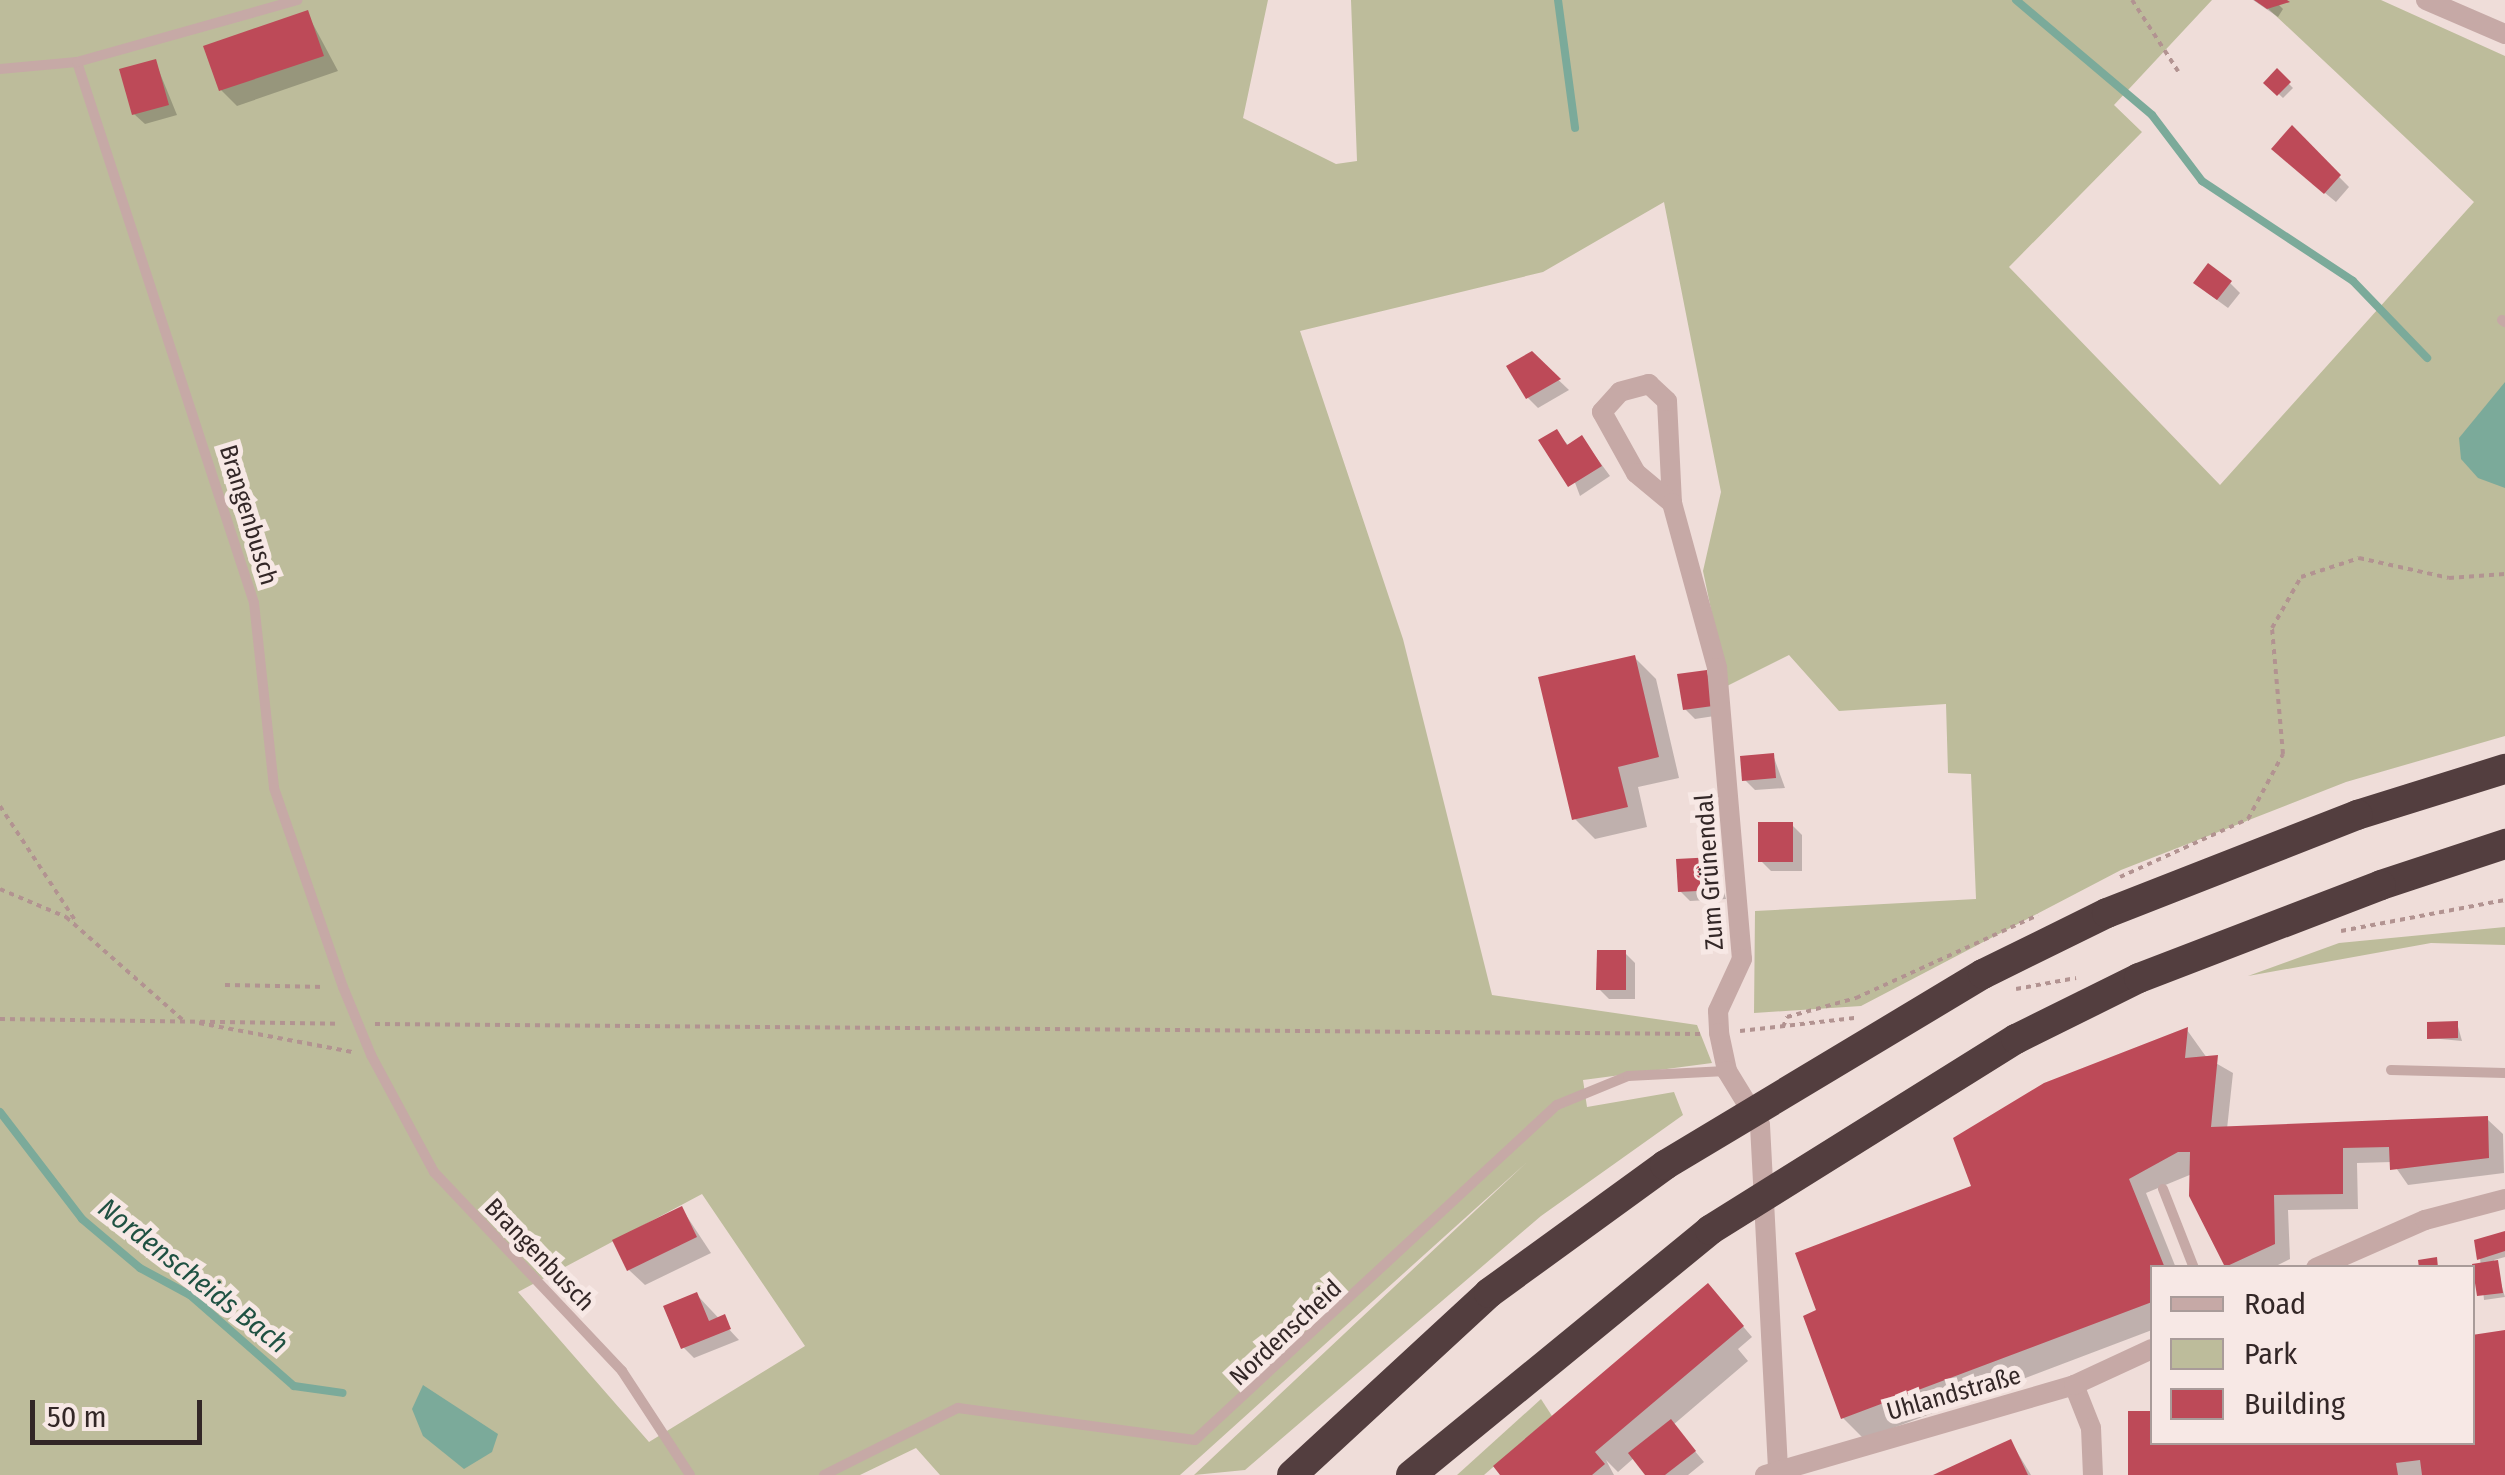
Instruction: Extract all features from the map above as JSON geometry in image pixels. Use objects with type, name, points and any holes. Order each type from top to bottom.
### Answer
[{"type":"highway","points":[[1292,1475],[1488,1293],[1664,1165],[1983,974],[2108,913],[2357,815],[2505,769]]},
{"type":"highway","points":[[1411,1475],[1710,1230],[2016,1039],[2156,970],[2381,885],[2505,844]]},
{"type":"street","points":[[2426,0],[2505,34]]},
{"type":"street","name":"Zum Grünendal","points":[[1672,503],[1636,473],[1602,412],[1620,392],[1648,384],[1668,401],[1672,503],[1717,668],[1742,959],[1718,1011],[1727,1071],[1760,1125],[1771,1472]]},
{"type":"street","points":[[2323,1265],[2424,1220],[2505,1199]]},
{"type":"street","name":"Uhlandstraße","points":[[1771,1472],[2074,1385],[2150,1350]]},
{"type":"street","points":[[2074,1385],[2091,1428],[2094,1475]]},
{"type":"lane","points":[[0,70],[77,62],[297,0]]},
{"type":"lane","name":"Brangenbusch","points":[[77,62],[254,603],[274,788],[371,1055],[434,1172],[622,1371],[690,1475]]},
{"type":"lane","points":[[2391,1070],[2505,1073]]},
{"type":"lane","name":"Nordenscheid","points":[[824,1475],[958,1408],[1195,1440],[1557,1105],[1628,1076],[1727,1071]]},
{"type":"lane","points":[[2162,1189],[2193,1265]]},
{"type":"path","points":[[2132,0],[2178,70]]},
{"type":"path","points":[[2106,884],[2248,818],[2283,754],[2272,628],[2301,577],[2359,558],[2450,578],[2505,574]]},
{"type":"path","points":[[0,806],[82,931]]},
{"type":"path","points":[[0,889],[22,892],[82,931],[184,1020],[371,1055]]},
{"type":"path","points":[[1783,1027],[1786,1017],[1856,998],[2052,908]]},
{"type":"path","points":[[225,985],[344,987]]},
{"type":"path","points":[[0,1019],[347,1024]]},
{"type":"path","points":[[366,1024],[1695,1034]]},
{"type":"green space","points":[[0,0],[1268,0],[1243,118],[1336,164],[1357,161],[1351,0],[2212,0],[2114,105],[2142,132],[2009,267],[2220,485],[2474,202],[2259,0],[2381,0],[2505,56],[2505,736],[2346,782],[2121,870],[1861,1006],[1754,1013],[1755,911],[1976,899],[1971,774],[1948,773],[1946,704],[1839,711],[1789,655],[1727,686],[1703,571],[1721,492],[1664,202],[1543,272],[1300,331],[1403,639],[1492,995],[1697,1025],[1712,1063],[1583,1080],[1587,1107],[1674,1092],[1683,1115],[1541,1216],[1245,1470],[1194,1475],[1526,1163],[1180,1475],[940,1475],[916,1448],[860,1475],[0,1475]],"holes":[[[702,1194],[805,1346],[649,1442],[518,1292]]]},
{"type":"green space","points":[[2505,927],[2505,945],[2431,943],[2248,976],[2339,943]]},
{"type":"green space","points":[[1541,1399],[1552,1416],[1484,1475],[1457,1475]]},
{"type":"shaded area","points":[[2505,382],[2505,488],[2478,478],[2461,459],[2459,438]]},
{"type":"shaded area","points":[[423,1385],[498,1434],[492,1452],[464,1469],[423,1436],[412,1409]]},
{"type":"building","points":[[2254,0],[2287,0],[2290,2],[2267,9]]},
{"type":"building","points":[[308,10],[324,56],[219,91],[203,46]]},
{"type":"building","points":[[156,59],[169,105],[132,115],[119,69]]},
{"type":"building","points":[[2277,68],[2291,82],[2277,96],[2263,83]]},
{"type":"building","points":[[2292,125],[2341,175],[2324,194],[2271,149]]},
{"type":"building","points":[[2208,263],[2232,281],[2217,300],[2193,283]]},
{"type":"building","points":[[1532,351],[1561,379],[1526,399],[1506,366]]},
{"type":"building","points":[[1557,429],[1567,445],[1582,435],[1602,466],[1568,487],[1538,440]]},
{"type":"building","points":[[1635,655],[1659,757],[1618,767],[1628,807],[1572,820],[1538,677]]},
{"type":"building","points":[[1707,670],[1713,706],[1683,710],[1677,674]]},
{"type":"building","points":[[1774,753],[1776,778],[1742,781],[1740,756]]},
{"type":"building","points":[[1758,822],[1793,822],[1793,862],[1758,862]]},
{"type":"building","points":[[1715,857],[1717,890],[1678,892],[1676,859]]},
{"type":"building","points":[[1597,950],[1626,950],[1626,990],[1596,990]]},
{"type":"building","points":[[2458,1021],[2458,1038],[2427,1039],[2427,1022]]},
{"type":"building","points":[[2188,1027],[2185,1058],[2218,1055],[2211,1127],[2488,1116],[2489,1158],[2390,1170],[2389,1147],[2343,1148],[2343,1194],[2274,1195],[2275,1244],[2224,1265],[2189,1196],[2190,1152],[2178,1152],[2129,1179],[2164,1265],[2150,1265],[2150,1303],[1841,1419],[1803,1316],[1816,1310],[1795,1253],[1971,1186],[1953,1138],[2044,1083]]},
{"type":"building","points":[[682,1206],[697,1237],[627,1271],[612,1240]]},
{"type":"building","points":[[2505,1231],[2505,1251],[2477,1260],[2474,1240]]},
{"type":"building","points":[[2437,1257],[2438,1265],[2419,1265],[2418,1260]]},
{"type":"building","points":[[2498,1260],[2503,1293],[2477,1296],[2472,1264]]},
{"type":"building","points":[[1708,1283],[1744,1326],[1595,1452],[1605,1464],[1592,1475],[1500,1475],[1493,1466]]},
{"type":"building","points":[[697,1292],[709,1321],[725,1314],[731,1329],[681,1349],[663,1306]]},
{"type":"building","points":[[2505,1330],[2505,1475],[2422,1475],[2420,1460],[2396,1463],[2398,1475],[2128,1475],[2128,1411],[2150,1411],[2150,1445],[2475,1445],[2475,1335]]},
{"type":"building","points":[[1671,1419],[1696,1451],[1665,1475],[1645,1475],[1628,1453]]},
{"type":"building","points":[[2011,1439],[2028,1475],[1933,1475],[1989,1449]]},
{"type":"waterway","points":[[1558,0],[1575,128]]},
{"type":"waterway","points":[[2016,0],[2152,115],[2202,181],[2353,281],[2427,358]]},
{"type":"waterway","name":"Nordenscheids Bach","points":[[0,1112],[82,1219],[140,1268],[190,1295],[294,1386],[343,1393]]}]
